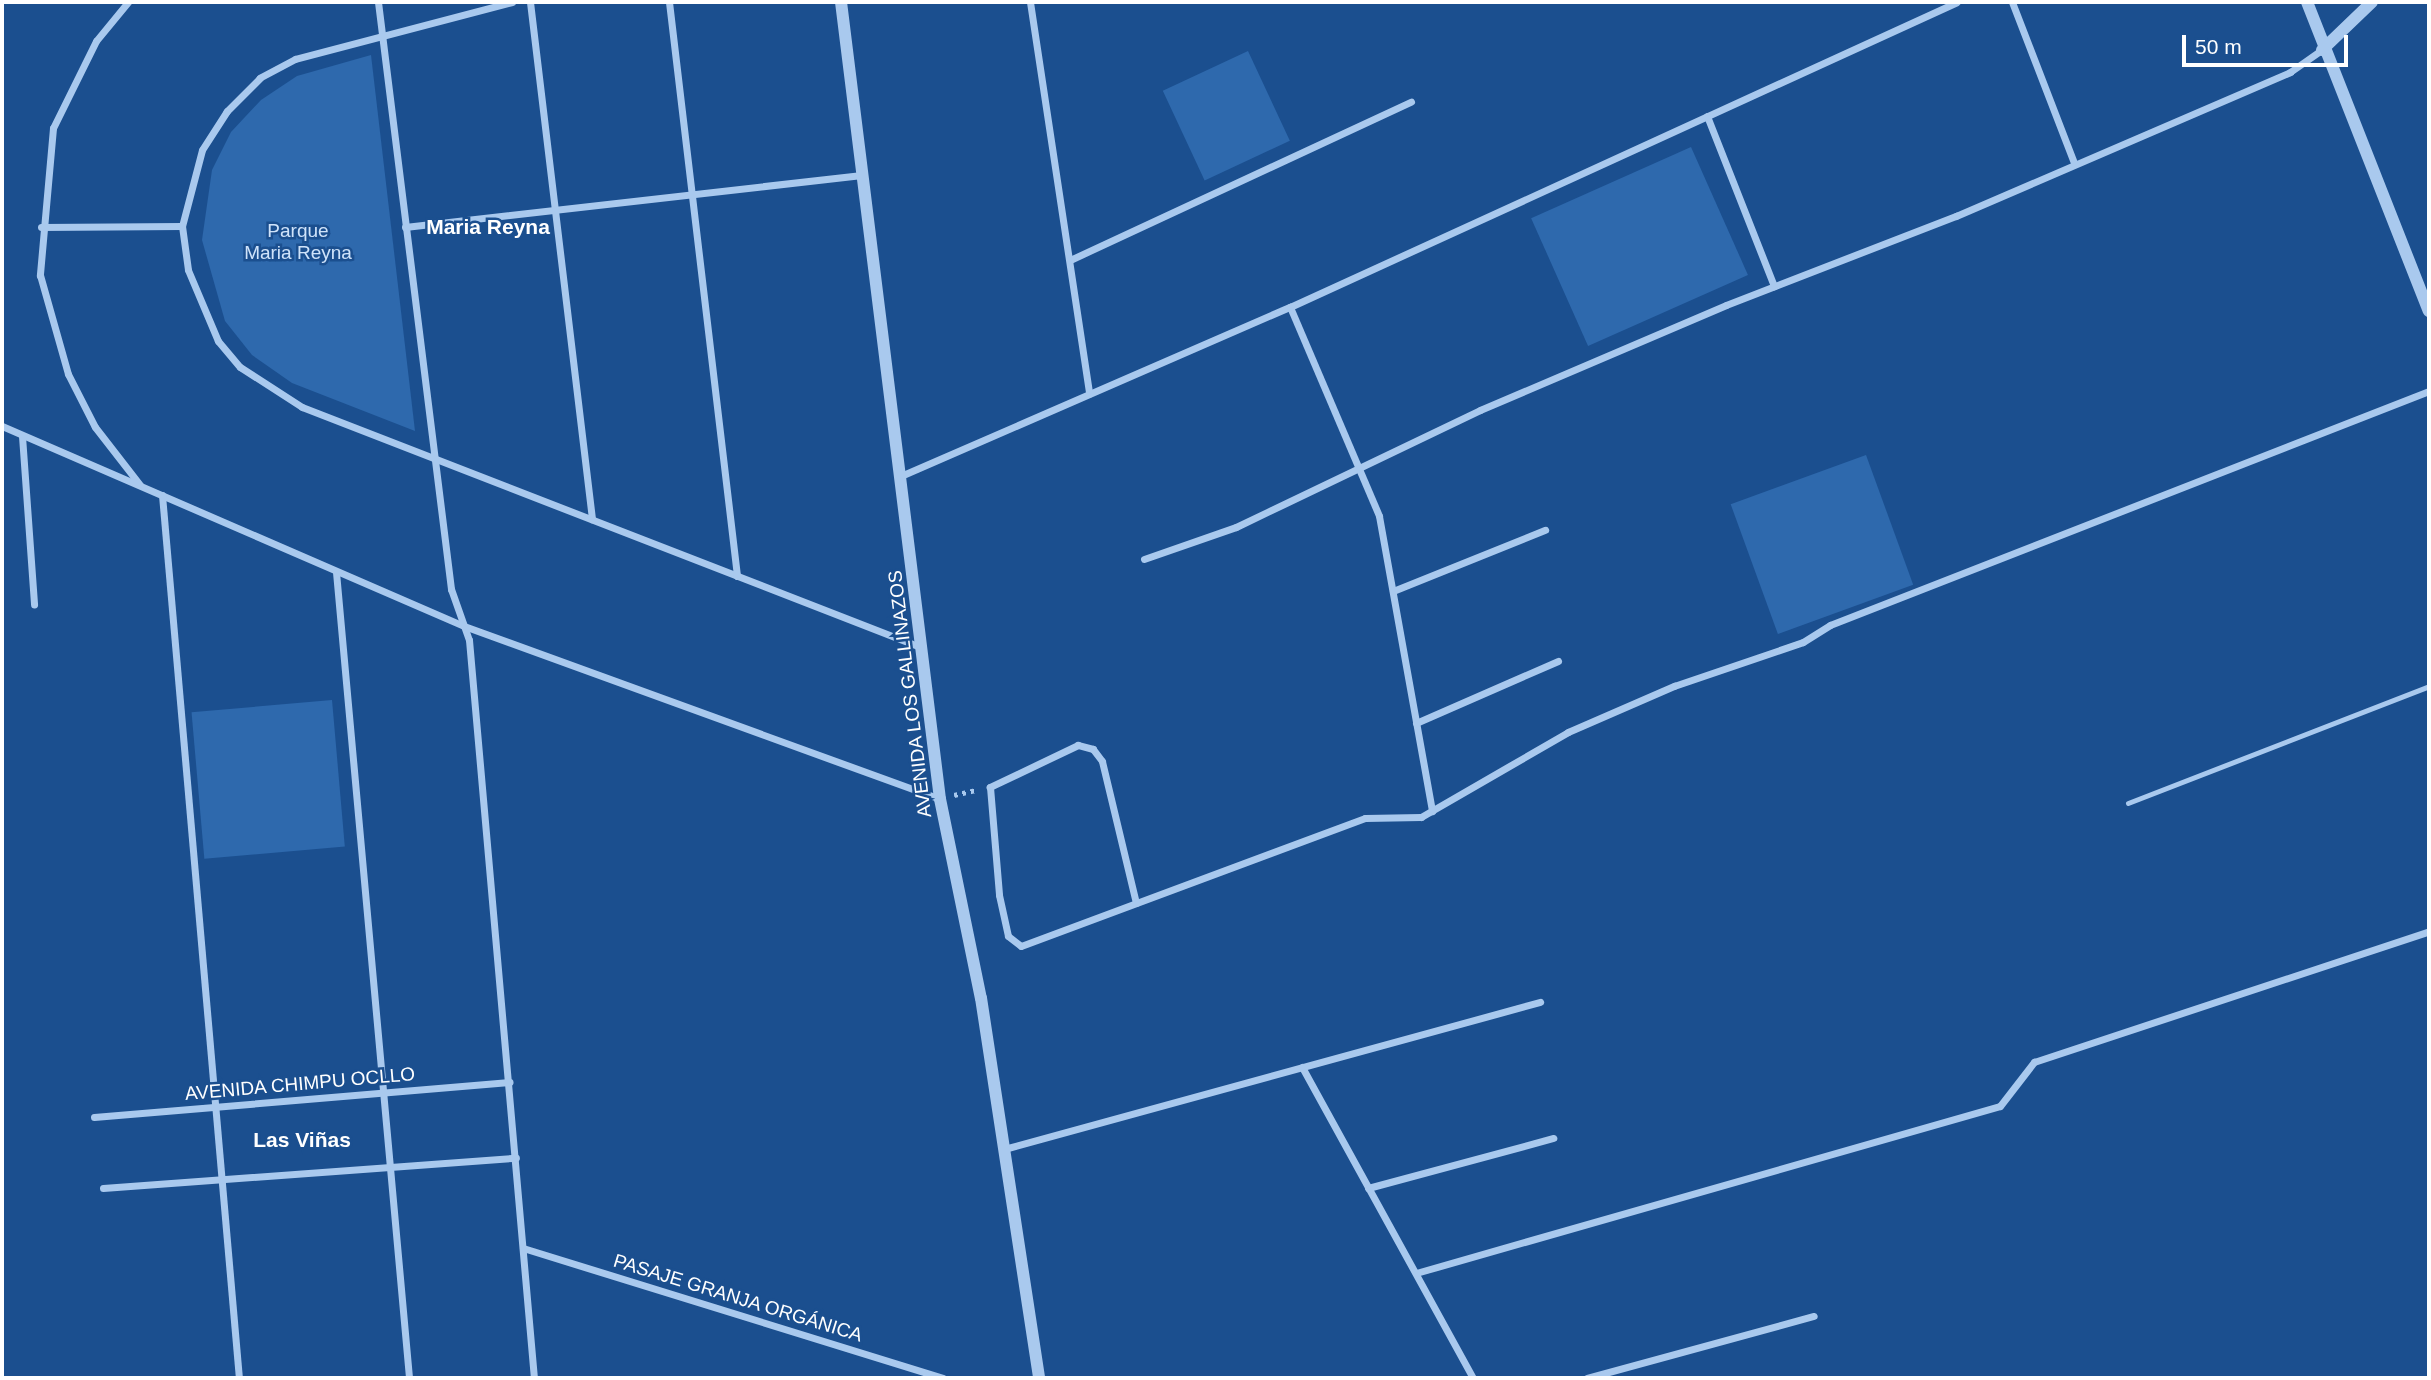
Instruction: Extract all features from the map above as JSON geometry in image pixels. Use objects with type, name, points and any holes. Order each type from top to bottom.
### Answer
[{"type":"street","points":[[128,2],[96,41],[53,128],[41,227],[40,275],[68,374],[95,427],[140,486]]},
{"type":"street","points":[[378,2],[451,589],[464,626],[510,1082],[534,1378]]},
{"type":"street","points":[[512,2],[296,59],[260,78],[227,111],[202,150],[182,226],[200,308],[240,367],[302,407],[923,648]]},
{"type":"street","points":[[530,2],[592,519]]},
{"type":"street","points":[[668,2],[737,576]]},
{"type":"street","name":"AVENIDA LOS GALLINAZOS","points":[[841,2],[907,473],[940,799],[1004,1149],[1039,1378]]},
{"type":"street","points":[[1030,2],[1089,394]]},
{"type":"street","points":[[907,473],[1290,307],[1957,2]]},
{"type":"street","points":[[2012,2],[2074,163]]},
{"type":"street","points":[[2307,2],[2322,50],[2429,311]]},
{"type":"street","points":[[1144,559],[1236,527],[1360,467],[1774,286],[2290,72],[2322,50],[2372,2]]},
{"type":"street","points":[[1070,260],[1411,102]]},
{"type":"street","points":[[1707,116],[1774,286]]},
{"type":"street","points":[[405,227],[865,175]]},
{"type":"street","points":[[41,227],[182,226]]},
{"type":"street","points":[[1290,307],[1379,516],[1432,811]]},
{"type":"street","points":[[1136,903],[1102,761],[1093,749],[1078,745],[990,788],[999,895],[1013,943],[1021,946],[1365,818],[1421,817],[1568,732],[1674,687],[1803,642],[1830,625],[2429,391]]},
{"type":"street","points":[[2,426],[464,626],[940,799]]},
{"type":"street","points":[[22,436],[34,605]]},
{"type":"street","points":[[162,495],[239,1378]]},
{"type":"street","points":[[1393,591],[1545,530]]},
{"type":"street","points":[[336,572],[409,1378]]},
{"type":"street","points":[[1416,723],[1559,661]]},
{"type":"street","points":[[1416,1273],[2000,1106],[2034,1062],[2429,931]]},
{"type":"street","points":[[1004,1149],[1539,1002]]},
{"type":"street","points":[[1302,1067],[1473,1378]]},
{"type":"street","name":"AVENIDA CHIMPU OCLLO","points":[[94,1117],[510,1082]]},
{"type":"street","points":[[1368,1188],[1553,1138]]},
{"type":"street","points":[[103,1188],[516,1158]]},
{"type":"street","name":"PASAJE GRANJA ORGÁNICA","points":[[523,1248],[943,1378]]},
{"type":"street","points":[[1587,1378],[1814,1316]]},
{"type":"lane","points":[[2128,803],[2429,686]]},
{"type":"green space","points":[[1248,51],[1290,141],[1205,180],[1163,91]]},
{"type":"green space","name":"Parque Maria Reyna","points":[[371,55],[415,431],[292,383],[252,355],[225,321],[202,240],[212,170],[231,132],[261,100],[297,76]]},
{"type":"green space","points":[[1691,147],[1748,275],[1588,346],[1531,218]]},
{"type":"green space","points":[[1866,455],[1913,585],[1778,634],[1731,504]]},
{"type":"green space","points":[[332,700],[345,846],[204,859],[192,712]]},
{"type":"district","name":"Maria Reyna","points":[[488,227]]},
{"type":"district","name":"Las Viñas","points":[[302,1140]]}]
